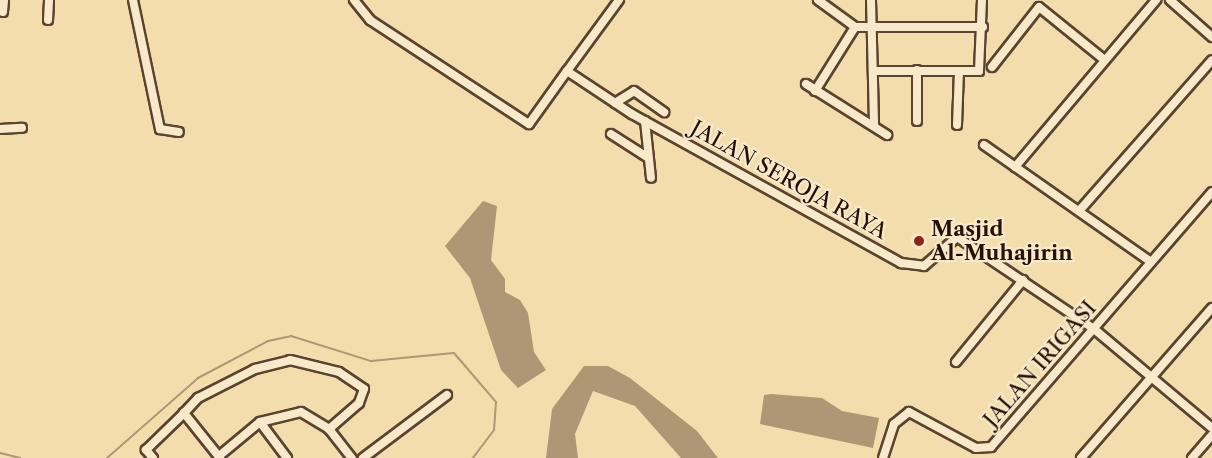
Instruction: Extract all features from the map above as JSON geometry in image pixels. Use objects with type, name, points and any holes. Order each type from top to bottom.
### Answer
[{"type":"street","points":[[3,12],[4,0]]},
{"type":"street","points":[[48,20],[49,0]]},
{"type":"street","points":[[132,0],[160,129],[179,132]]},
{"type":"street","points":[[354,0],[370,20],[529,124],[620,0]]},
{"type":"street","points":[[818,0],[855,27],[982,27]]},
{"type":"street","points":[[871,0],[874,126]]},
{"type":"street","points":[[874,71],[981,69],[982,0]]},
{"type":"street","points":[[1015,167],[1102,58],[1156,0]]},
{"type":"street","points":[[1170,0],[1212,37]]},
{"type":"street","points":[[992,67],[1036,3],[1102,58]]},
{"type":"street","points":[[815,91],[855,27]]},
{"type":"street","points":[[1079,211],[1212,60]]},
{"type":"street","points":[[917,70],[917,121]]},
{"type":"street","name":"JALAN SEROJA RAYA","points":[[567,71],[615,104],[901,263],[924,266],[957,237],[1094,329],[1212,428]]},
{"type":"street","points":[[957,125],[959,71]]},
{"type":"street","points":[[806,84],[887,135]]},
{"type":"street","points":[[615,104],[634,91],[664,112]]},
{"type":"street","points":[[645,121],[651,178]]},
{"type":"street","points":[[0,129],[22,128]]},
{"type":"street","points":[[611,134],[647,157]]},
{"type":"street","points":[[984,145],[1151,262]]},
{"type":"street","name":"JALAN IRIGASI","points":[[883,458],[894,424],[909,412],[976,448],[991,447],[1212,192]]},
{"type":"street","points":[[956,362],[1023,280]]},
{"type":"street","points":[[1081,458],[1150,376],[1212,309]]},
{"type":"street","points":[[153,458],[146,450],[198,398],[255,369],[290,360],[315,362],[364,389],[359,403],[329,429]]},
{"type":"street","points":[[363,458],[447,395]]},
{"type":"street","points":[[184,413],[219,457],[260,422],[302,412],[329,429],[352,458]]},
{"type":"street","points":[[260,422],[287,458]]},
{"type":"street","points":[[1192,458],[1212,435]]},
{"type":"shaded area","points":[[483,201],[497,206],[491,260],[505,279],[505,292],[520,300],[528,313],[534,352],[546,370],[518,388],[501,370],[470,278],[445,246]]},
{"type":"shaded area","points":[[584,366],[608,366],[630,378],[697,431],[718,458],[681,458],[635,406],[593,391],[575,434],[578,458],[546,458],[552,409]]},
{"type":"shaded area","points":[[764,395],[822,398],[842,411],[879,418],[873,448],[760,424]]},
{"type":"waterway","points":[[107,458],[198,378],[268,341],[291,336],[371,361],[454,353],[496,402],[494,430],[473,458]]},
{"type":"waterway","points":[[0,453],[20,458]]},
{"type":"place","name":"Masjid Al-Muhajirin","points":[[919,241]]}]
